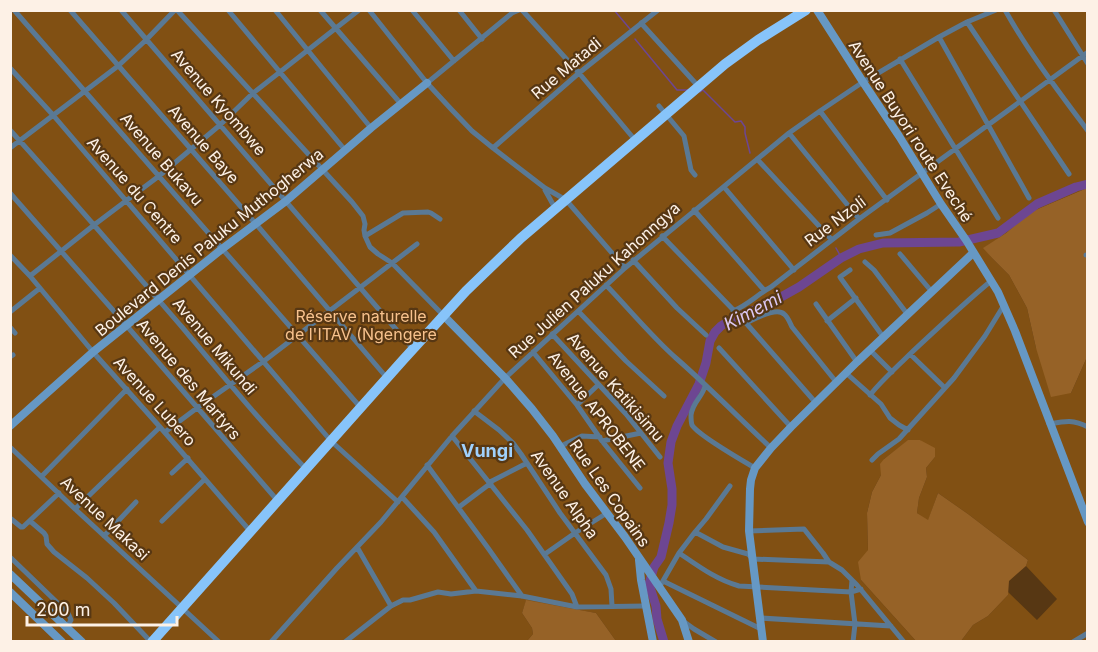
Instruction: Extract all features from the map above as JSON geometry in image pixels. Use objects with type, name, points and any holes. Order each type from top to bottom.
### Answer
[{"type":"highway","points":[[152,642],[413,349],[502,256],[635,141],[662,110],[699,86],[745,49],[807,10]]},
{"type":"street","name":"Avenue Bukavu","points":[[14,10],[361,408]]},
{"type":"street","name":"Avenue Baye","points":[[70,10],[387,378]]},
{"type":"street","name":"Avenue Kyombwe","points":[[121,10],[413,349]]},
{"type":"street","points":[[10,148],[118,66],[176,10],[363,216],[365,236],[370,247],[392,263],[444,316]]},
{"type":"street","points":[[228,10],[345,150]]},
{"type":"street","points":[[275,10],[371,128]]},
{"type":"street","points":[[320,10],[401,104]]},
{"type":"street","points":[[30,276],[159,176],[279,71],[359,10]]},
{"type":"street","points":[[369,10],[427,83],[472,131],[545,188],[566,200],[625,268]]},
{"type":"street","points":[[412,10],[454,61]]},
{"type":"street","points":[[459,10],[482,39]]},
{"type":"street","points":[[427,83],[482,39],[511,12],[520,10],[579,74],[635,141]]},
{"type":"street","name":"Avenue Buyori route Eveché","points":[[817,10],[969,245],[1004,305],[1088,522]]},
{"type":"street","name":"Rue Julien Paluku Kahonngya","points":[[271,642],[505,378],[633,260],[789,133],[820,111],[900,59],[967,22],[996,10]]},
{"type":"street","points":[[1005,10],[1050,79],[1088,131]]},
{"type":"street","points":[[1054,10],[1088,64]]},
{"type":"street","name":"Rue Matadi","points":[[493,148],[657,11]]},
{"type":"street","points":[[967,22],[1069,174]]},
{"type":"street","points":[[640,23],[699,86]]},
{"type":"street","points":[[939,37],[1029,198]]},
{"type":"street","name":"Rue Nzoli","points":[[733,311],[751,302],[859,219],[1088,52]]},
{"type":"street","points":[[900,59],[998,218]]},
{"type":"street","name":"Avenue du Centre","points":[[10,68],[331,441],[400,499],[434,532],[476,591]]},
{"type":"street","name":"Boulevard Denis Paluku Muthogherwa","points":[[10,426],[93,352],[286,201],[427,83]]},
{"type":"street","points":[[662,110],[684,136],[694,175]]},
{"type":"street","points":[[820,111],[886,200]]},
{"type":"street","name":"Avenue Mikundi","points":[[10,130],[278,440],[306,469]]},
{"type":"street","points":[[789,133],[859,219]]},
{"type":"street","points":[[757,159],[832,240]]},
{"type":"street","points":[[724,187],[794,270]]},
{"type":"street","points":[[545,188],[555,209]]},
{"type":"street","name":"Avenue des Martyrs","points":[[10,193],[277,500]]},
{"type":"street","points":[[876,235],[890,233],[941,204]]},
{"type":"street","points":[[694,210],[764,290]]},
{"type":"street","points":[[365,236],[403,213],[428,212],[440,219]]},
{"type":"street","points":[[662,236],[744,322],[816,403]]},
{"type":"street","points":[[165,432],[264,361],[417,244]]},
{"type":"street","points":[[763,642],[749,531],[750,494],[755,468],[771,448],[857,362],[973,253]]},
{"type":"street","points":[[900,254],[932,292]]},
{"type":"street","name":"Avenue Lubero","points":[[10,255],[250,531]]},
{"type":"street","points":[[633,260],[677,308],[706,335]]},
{"type":"street","points":[[865,262],[874,270],[908,315]]},
{"type":"street","points":[[850,270],[840,277],[884,338]]},
{"type":"street","points":[[870,395],[910,354],[991,281]]},
{"type":"street","points":[[606,285],[678,361],[771,448]]},
{"type":"street","points":[[10,312],[40,288]]},
{"type":"street","points":[[827,321],[856,298]]},
{"type":"street","points":[[816,304],[857,362]]},
{"type":"street","points":[[872,460],[899,440],[954,378],[1004,305]]},
{"type":"street","points":[[578,311],[626,361],[664,396]]},
{"type":"street","points":[[744,322],[773,312],[783,312],[792,327],[837,383]]},
{"type":"street","name":"Rue Les Copains","points":[[444,316],[532,409],[561,446],[585,484],[639,559],[653,642]]},
{"type":"street","points":[[10,327],[15,333]]},
{"type":"street","name":"Avenue Katikisimu","points":[[552,334],[626,414],[660,457]]},
{"type":"street","points":[[719,348],[791,428]]},
{"type":"street","points":[[870,350],[892,372]]},
{"type":"street","name":"Avenue APROBENE","points":[[534,352],[640,488]]},
{"type":"street","points":[[910,354],[945,388]]},
{"type":"street","points":[[846,373],[881,404],[890,418],[908,430]]},
{"type":"street","points":[[577,405],[598,385]]},
{"type":"street","points":[[705,386],[703,392],[693,403],[690,418],[692,424],[714,443],[755,468]]},
{"type":"street","points":[[42,476],[127,389]]},
{"type":"street","name":"Avenue Alpha","points":[[474,411],[499,429],[513,443],[574,533],[606,575],[611,589],[612,606]]},
{"type":"street","points":[[1049,424],[1068,420],[1088,427]]},
{"type":"street","points":[[75,509],[160,427]]},
{"type":"street","points":[[561,446],[582,436],[601,439],[640,433]]},
{"type":"street","points":[[452,436],[545,554],[572,594],[577,608]]},
{"type":"street","name":"Avenue Makasi","points":[[10,447],[219,642]]},
{"type":"street","points":[[172,473],[188,459]]},
{"type":"street","points":[[459,507],[491,483],[527,463]]},
{"type":"street","points":[[427,465],[522,596]]},
{"type":"street","points":[[162,521],[205,478]]},
{"type":"street","points":[[659,583],[730,486]]},
{"type":"street","points":[[10,518],[21,527],[58,493]]},
{"type":"street","points":[[104,536],[136,502]]},
{"type":"street","points":[[545,554],[607,513]]},
{"type":"street","points":[[30,520],[44,532],[47,544],[54,552],[87,578],[152,642]]},
{"type":"street","points":[[749,531],[804,529],[829,562],[842,570],[861,589],[904,642]]},
{"type":"street","points":[[695,532],[723,547],[748,554],[753,558],[829,562]]},
{"type":"street","points":[[357,547],[391,606]]},
{"type":"street","points":[[679,553],[699,567],[739,586],[851,592],[861,589]]},
{"type":"street","points":[[10,557],[68,613],[71,621],[67,627]]},
{"type":"street","points":[[639,559],[659,583],[682,620],[689,642]]},
{"type":"street","points":[[10,574],[82,642]]},
{"type":"street","points":[[852,580],[851,592],[855,624],[853,642]]},
{"type":"street","points":[[659,583],[761,629]]},
{"type":"street","points":[[345,642],[391,606],[403,600],[438,592],[451,594],[476,591],[522,596],[577,608],[646,606]]},
{"type":"street","points":[[11,593],[62,642]]},
{"type":"street","points":[[760,618],[891,626]]},
{"type":"street","points":[[682,620],[716,642]]},
{"type":"street","points":[[1073,642],[1088,633]]},
{"type":"green space","name":"Réserve naturelle de l'ITAV (Ngengere","points":[[10,11],[1087,11],[1087,188],[1033,211],[984,248],[1009,275],[1027,308],[1036,348],[1071,393],[1087,357],[1087,641],[961,641],[973,625],[988,616],[1008,595],[1008,592],[1037,620],[1057,599],[1026,566],[1028,560],[938,493],[928,521],[917,513],[919,498],[927,477],[926,468],[935,457],[920,440],[909,440],[884,459],[881,475],[872,492],[867,513],[868,550],[861,580],[916,641],[616,641],[596,613],[526,601],[522,613],[532,628],[533,634],[527,641],[11,641]]},
{"type":"shaded area","points":[[1087,188],[1087,357],[1071,393],[1051,397],[1027,308],[1009,275],[983,248],[1033,211]]},
{"type":"shaded area","points":[[908,440],[920,440],[935,448],[935,457],[926,468],[927,477],[919,498],[917,513],[928,520],[938,493],[1028,560],[1026,566],[1009,581],[1008,595],[988,616],[973,625],[961,641],[916,641],[861,580],[858,562],[868,550],[867,513],[872,492],[881,475],[880,464]]},
{"type":"shaded area","points":[[526,600],[596,613],[616,641],[527,641],[533,634],[532,628],[522,613]]},
{"type":"waterway","points":[[614,10],[630,29]]},
{"type":"waterway","points":[[635,39],[677,90],[688,90]]},
{"type":"waterway","points":[[700,92],[703,90],[735,122],[741,121],[745,127],[750,153]]},
{"type":"waterway","name":"Kimemi","points":[[664,642],[649,584],[654,567],[661,557],[672,505],[668,463],[671,442],[699,384],[710,341],[715,332],[732,319],[765,306],[799,287],[841,258],[859,249],[883,243],[959,242],[998,233],[1037,204],[1088,184]]},
{"type":"waterway","points":[[836,248],[841,257]]},
{"type":"district","name":"Vungi","points":[[487,451]]}]
